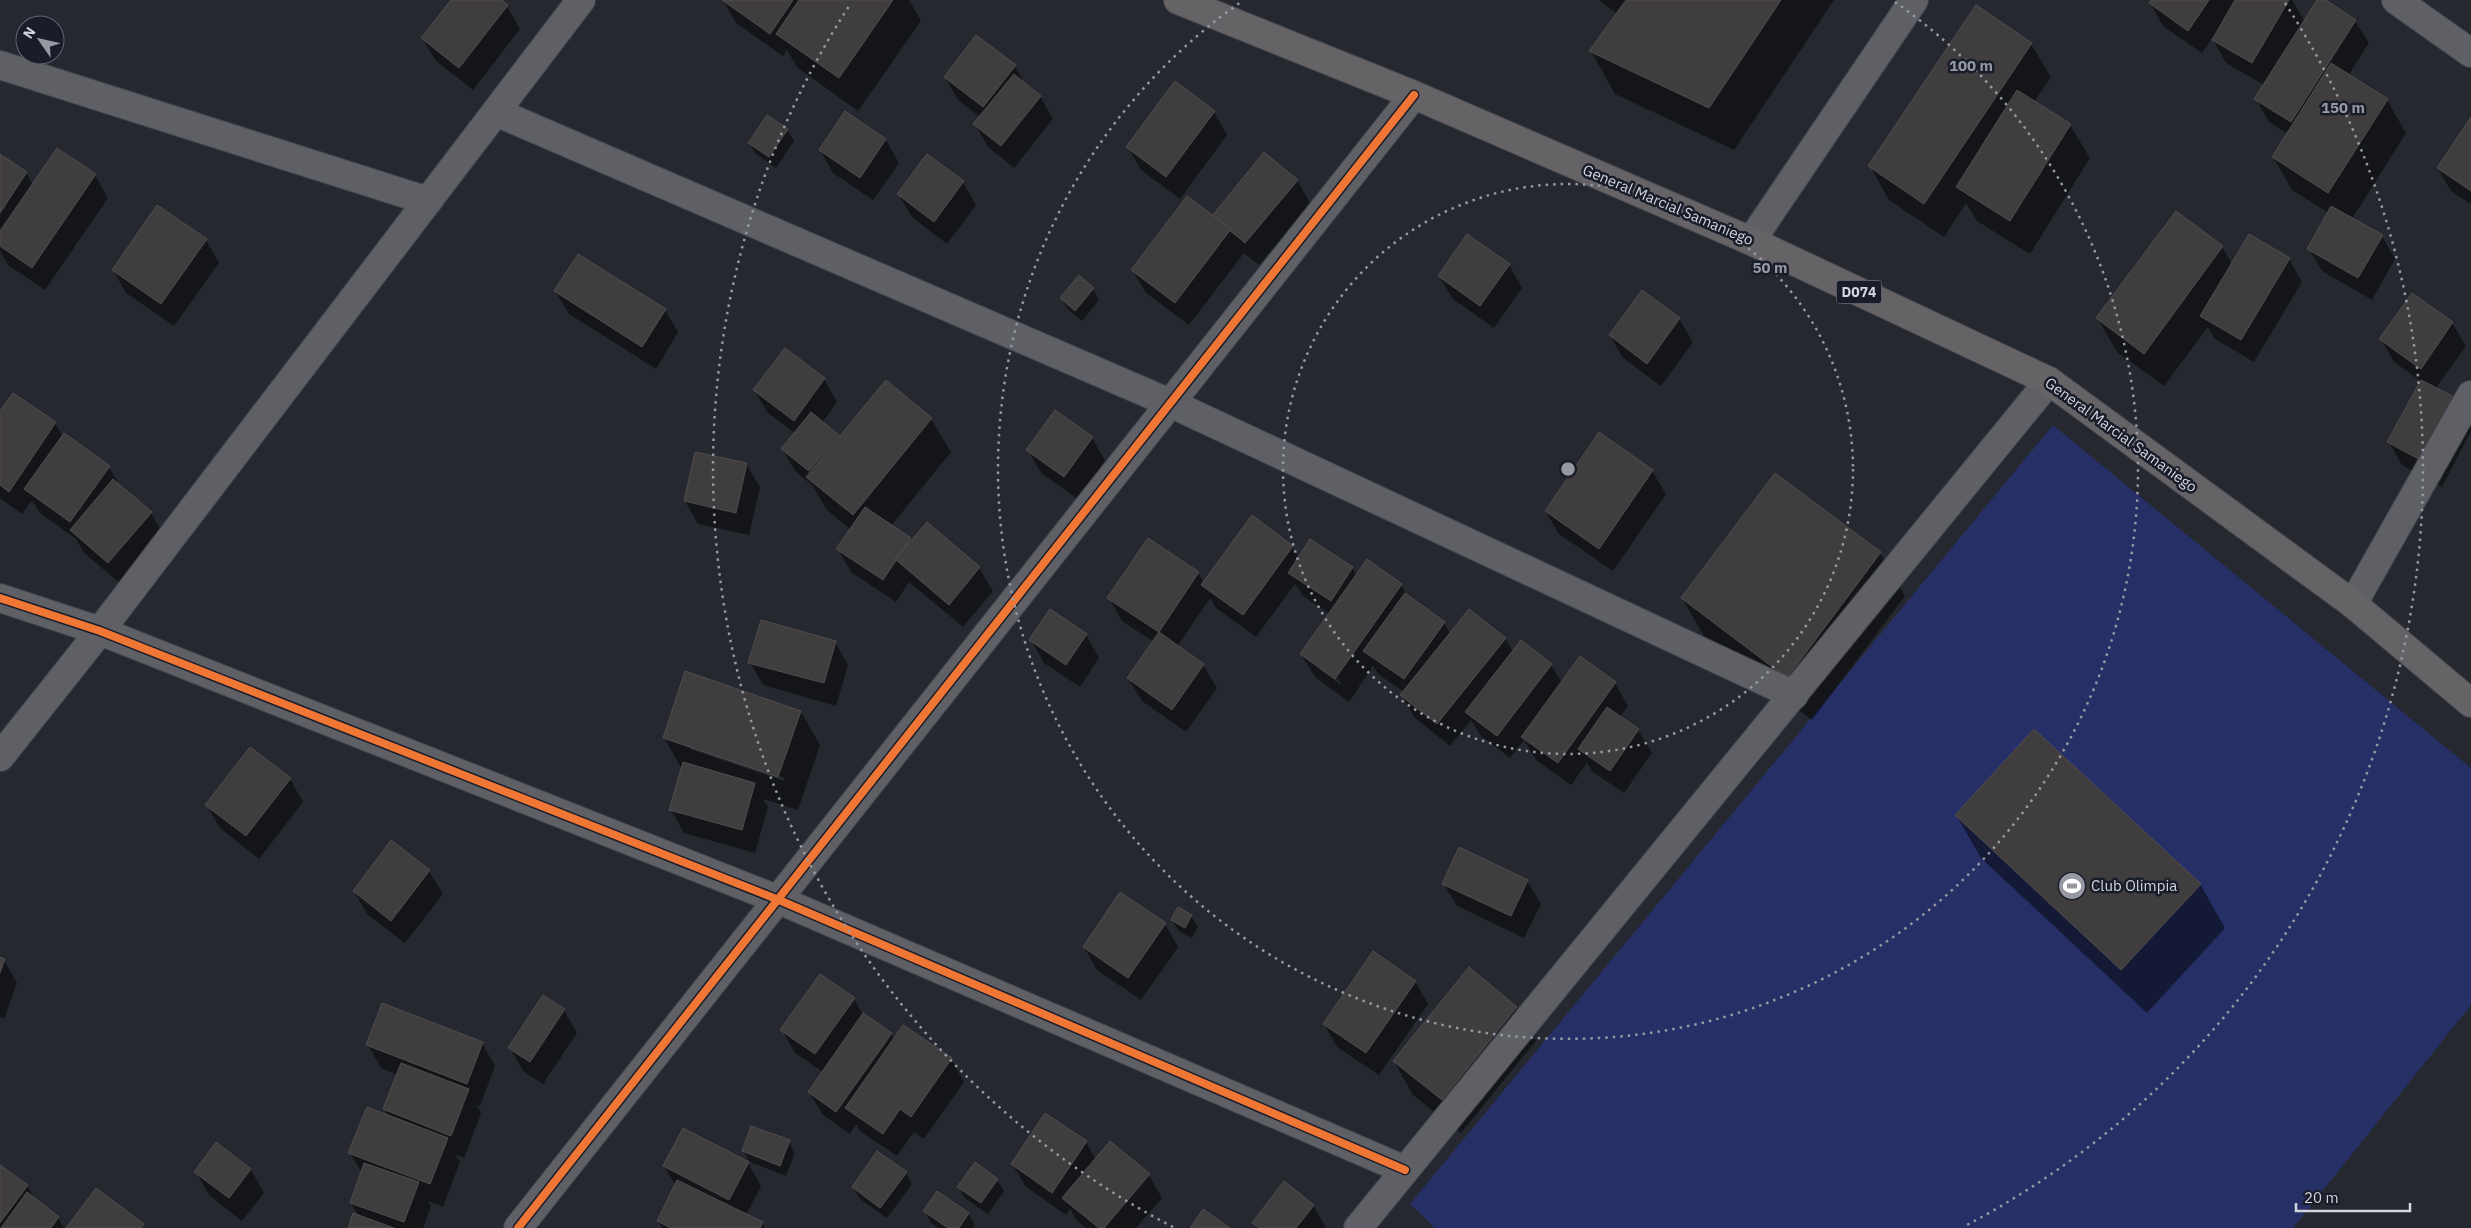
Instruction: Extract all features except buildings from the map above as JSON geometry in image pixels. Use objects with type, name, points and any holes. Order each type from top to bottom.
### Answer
[{"type":"main road","name":"General Marcial Samaniego","points":[[1178,0],[1414,95],[1751,240],[2049,381],[2353,604],[2471,703]]},
{"type":"street","points":[[0,757],[100,631],[581,0]]},
{"type":"street","points":[[1751,240],[1914,0]]},
{"type":"street","points":[[2396,0],[2471,53]]},
{"type":"street","points":[[0,65],[428,200]]},
{"type":"street","points":[[518,1228],[1414,95]]},
{"type":"street","points":[[496,112],[1170,403],[1794,695]]},
{"type":"street","points":[[1358,1228],[2049,381]]},
{"type":"street","points":[[2353,604],[2471,395]]},
{"type":"street","points":[[0,598],[100,631],[779,900],[1405,1170]]},
{"type":"shaded area","name":"Club Olimpia","points":[[2053,425],[2471,768],[2471,1005],[2293,1228],[1435,1228],[1410,1204]]},
{"type":"cycle path","points":[[518,1228],[1414,95]]},
{"type":"cycle path","points":[[0,598],[100,631],[779,900],[1405,1170]]},
{"type":"place","name":"Club Olimpia","points":[[2072,886]]}]
